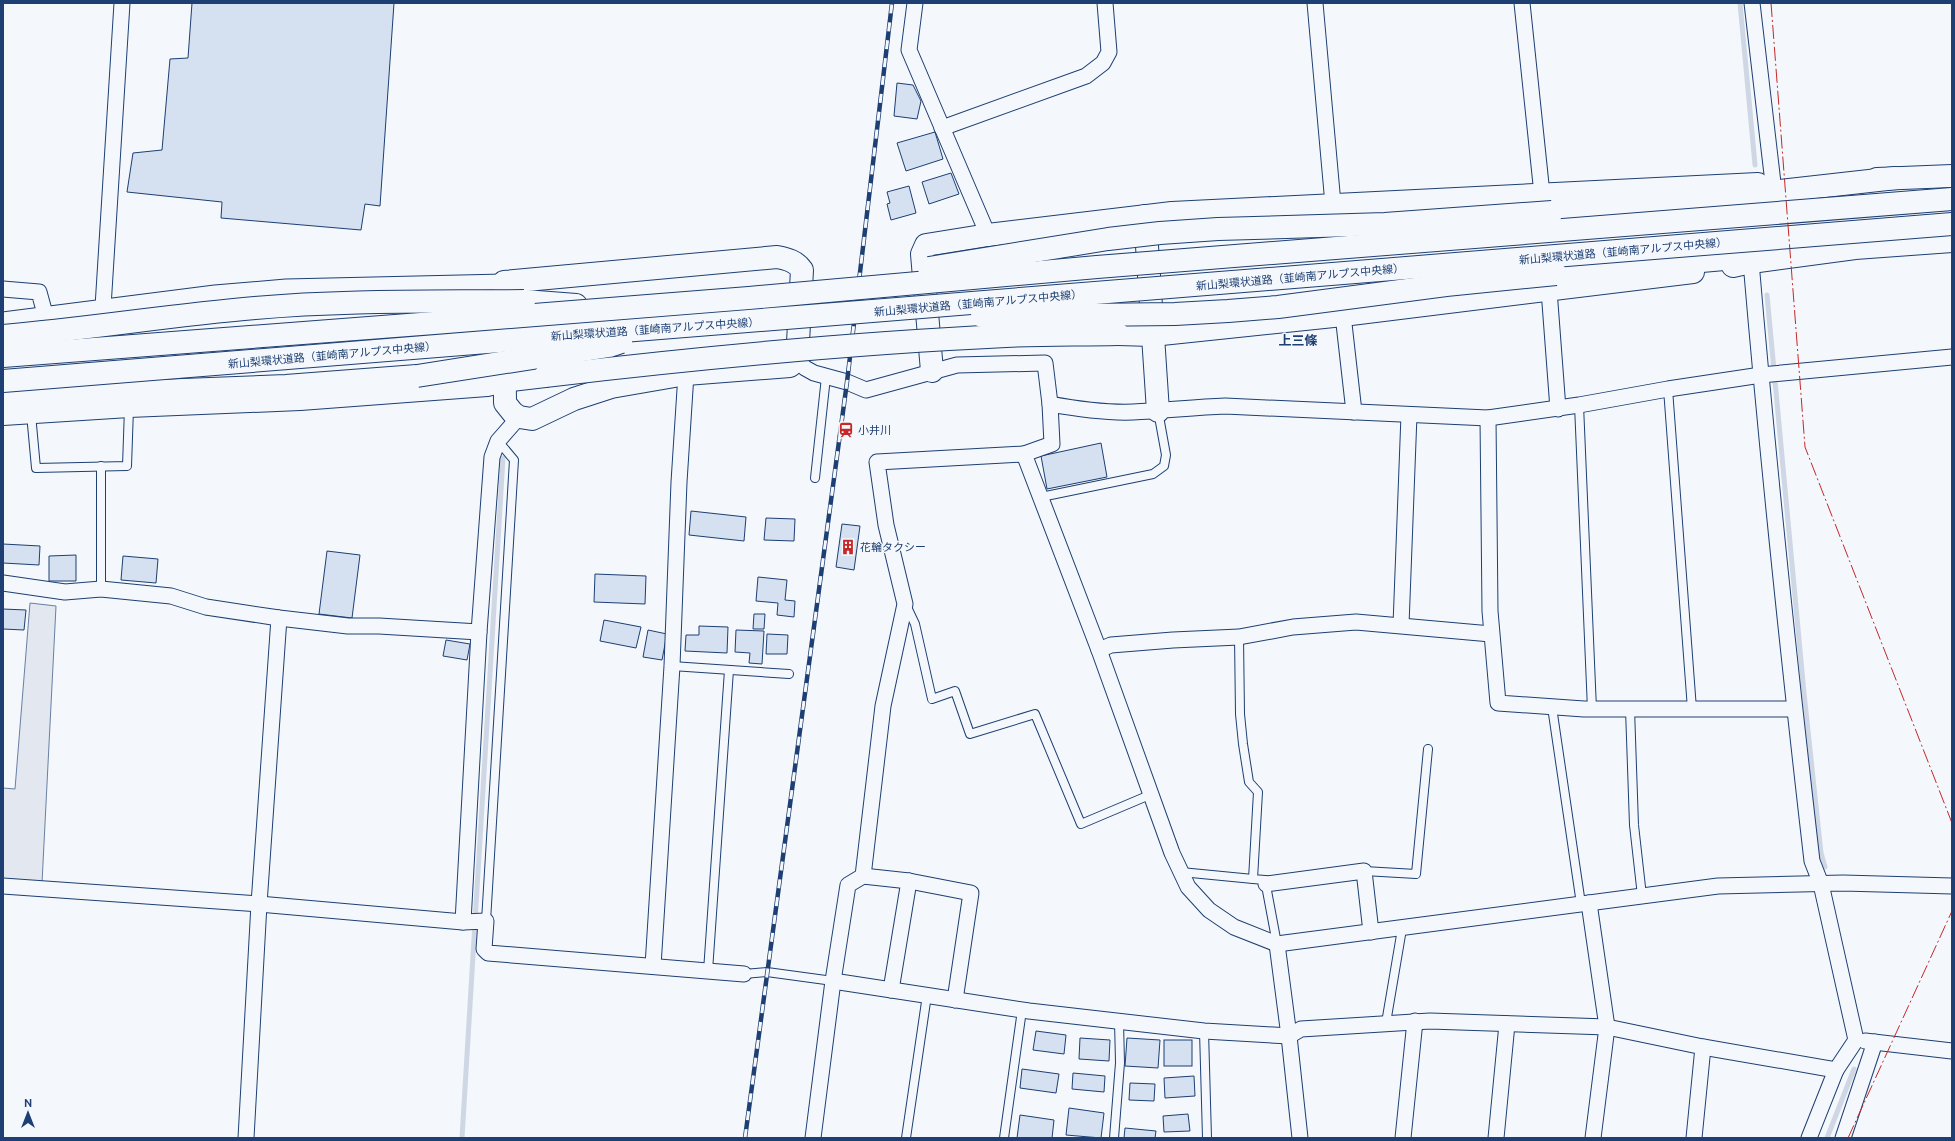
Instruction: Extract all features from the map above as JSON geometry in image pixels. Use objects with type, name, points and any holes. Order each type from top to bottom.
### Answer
[{"type":"main road","points":[[749,298],[1100,241],[1160,233],[1218,229],[1392,223],[1547,203],[1896,178],[1952,176]]},
{"type":"main road","name":"新山梨環状道路（韮崎南アルプス中央線）","points":[[3,356],[749,298],[1097,267],[1952,199]]},
{"type":"main road","points":[[932,371],[922,254],[926,245],[988,235],[1145,215],[1333,204],[1547,203]]},
{"type":"main road","points":[[1145,215],[1158,410]]},
{"type":"main road","name":"新山梨環状道路（韮崎南アルプス中央線）","points":[[3,381],[1952,224]]},
{"type":"main road","points":[[3,414],[129,406],[300,399],[487,385],[504,381],[675,361],[914,341],[1007,336],[1118,334],[1152,335],[1343,315],[1553,282],[1724,259],[1751,262],[1855,248],[1952,241]]},
{"type":"main road","points":[[777,257],[787,258],[798,264],[802,270],[797,360],[790,366],[773,369],[686,374],[611,387],[574,399],[532,419],[519,417],[505,404],[504,282],[777,257]]},
{"type":"main road","points":[[748,321],[1175,314],[1278,307],[1446,285],[1553,282]]},
{"type":"main road","points":[[3,336],[67,331],[247,309],[319,304],[524,301],[613,308]]},
{"type":"main road","points":[[3,401],[130,392],[286,386],[417,376],[609,346],[653,329]]},
{"type":"street","points":[[104,307],[122,3]]},
{"type":"street","points":[[915,3],[909,50],[988,235]]},
{"type":"street","points":[[942,128],[1086,76],[1103,63],[1109,52],[1105,3]]},
{"type":"street","points":[[1315,3],[1333,204]]},
{"type":"street","points":[[1522,3],[1547,203]]},
{"type":"street","points":[[1752,3],[1776,187]]},
{"type":"street","points":[[1751,262],[1794,709],[1812,862],[1821,884],[1856,1040],[1836,1070],[1809,1138]]},
{"type":"street","points":[[3,320],[104,307],[286,287],[360,284],[504,282]]},
{"type":"street","points":[[1553,282],[1558,409]]},
{"type":"street","points":[[3,289],[39,292],[45,314]]},
{"type":"street","points":[[1343,315],[1354,412]]},
{"type":"street","points":[[1050,404],[1108,412],[1225,406],[1488,418],[1579,406],[1668,388],[1763,375],[1952,357]]},
{"type":"street","points":[[797,360],[805,368],[814,373],[847,382],[866,390],[957,365],[1045,363],[1050,404],[1052,444],[1024,454],[877,462],[886,525],[905,604],[883,706],[864,876]]},
{"type":"street","points":[[652,966],[672,666],[679,482],[686,374]]},
{"type":"street","points":[[1401,625],[1409,415]]},
{"type":"street","points":[[463,922],[479,632],[492,457],[498,441],[519,417]]},
{"type":"street","points":[[1488,418],[1491,634],[1498,703],[1592,709],[1794,709]]},
{"type":"street","points":[[1024,454],[1099,650],[1172,853],[1188,887],[1209,910],[1234,927],[1277,944],[1402,929],[1723,885],[1843,883],[1952,886]]},
{"type":"street","points":[[3,583],[66,592],[101,589],[170,596],[206,606],[279,618],[348,626],[379,626],[479,632]]},
{"type":"street","points":[[246,1138],[259,904],[279,618]]},
{"type":"street","points":[[1099,650],[1111,645],[1239,637],[1293,627],[1356,622],[1491,634]]},
{"type":"street","points":[[1260,882],[1364,871],[1371,932]]},
{"type":"street","points":[[813,1138],[833,981],[848,885],[864,876],[909,881],[971,893],[955,1000]]},
{"type":"street","points":[[891,990],[909,881]]},
{"type":"street","points":[[3,886],[259,904],[463,922],[486,921],[484,949],[488,953],[744,974]]},
{"type":"street","points":[[1585,904],[1607,1027],[1593,1138]]},
{"type":"street","points":[[1277,944],[1300,1138]]},
{"type":"street","points":[[833,981],[1022,1010],[1204,1031],[1289,1036],[1301,1029],[1415,1021],[1607,1027],[1703,1047],[1836,1070]]},
{"type":"street","points":[[1403,1138],[1415,1021]]},
{"type":"street","points":[[1496,1138],[1507,1024]]},
{"type":"street","points":[[1856,1040],[1952,1051]]},
{"type":"street","points":[[1843,1138],[1875,1042]]},
{"type":"street","points":[[1694,1138],[1703,1047]]},
{"type":"lane","points":[[815,478],[826,377]]},
{"type":"lane","points":[[1668,388],[1692,709]]},
{"type":"lane","points":[[30,413],[36,468],[126,466],[129,406]]},
{"type":"lane","points":[[1579,406],[1592,709]]},
{"type":"lane","points":[[1041,497],[1153,474],[1164,466],[1166,455],[1158,410]]},
{"type":"lane","points":[[486,921],[514,460],[498,441]]},
{"type":"lane","points":[[101,466],[101,589]]},
{"type":"lane","points":[[905,604],[915,624],[932,699],[955,691],[970,734],[1035,714],[1081,824],[1152,794]]},
{"type":"lane","points":[[1239,637],[1240,714],[1250,782],[1258,792],[1260,882],[1277,944]]},
{"type":"lane","points":[[672,666],[789,674]]},
{"type":"lane","points":[[708,971],[728,670]]},
{"type":"lane","points":[[1552,707],[1585,904]]},
{"type":"lane","points":[[1630,709],[1634,824],[1642,896]]},
{"type":"lane","points":[[1364,871],[1416,874],[1428,749]]},
{"type":"lane","points":[[1181,872],[1260,882]]},
{"type":"lane","points":[[1386,1023],[1402,929]]},
{"type":"lane","points":[[744,974],[766,972],[833,981]]},
{"type":"lane","points":[[906,1138],[927,995]]},
{"type":"lane","points":[[1004,1138],[1022,1010]]},
{"type":"lane","points":[[1114,1138],[1120,1063],[1119,1021]]},
{"type":"lane","points":[[1204,1031],[1207,1138]]},
{"type":"shaded area","points":[[30,603],[56,606],[42,883],[3,880],[3,788],[15,789]]},
{"type":"building","points":[[192,3],[394,3],[380,206],[365,204],[361,230],[221,218],[222,202],[127,192],[133,153],[162,150],[170,59],[188,58]]},
{"type":"building","points":[[897,83],[913,85],[921,101],[917,119],[894,116]]},
{"type":"building","points":[[935,132],[943,159],[906,171],[897,143]]},
{"type":"building","points":[[951,173],[959,194],[929,204],[922,182]]},
{"type":"building","points":[[909,186],[916,213],[891,220],[887,204],[890,203],[887,192]]},
{"type":"building","points":[[1101,443],[1107,477],[1047,489],[1041,456]]},
{"type":"building","points":[[691,511],[746,517],[744,541],[689,535]]},
{"type":"building","points":[[766,518],[795,519],[794,541],[764,540]]},
{"type":"building","name":"花輪タクシー","points":[[842,524],[860,526],[854,570],[836,567]]},
{"type":"building","points":[[3,544],[40,546],[39,565],[3,563]]},
{"type":"building","points":[[327,551],[360,555],[352,618],[319,614]]},
{"type":"building","points":[[76,555],[76,581],[49,581],[49,556]]},
{"type":"building","points":[[123,556],[158,559],[156,583],[121,580]]},
{"type":"building","points":[[595,574],[646,576],[645,604],[594,602]]},
{"type":"building","points":[[758,577],[787,580],[785,600],[795,601],[794,617],[777,615],[778,603],[756,601]]},
{"type":"building","points":[[3,609],[26,610],[24,630],[3,629]]},
{"type":"building","points":[[754,614],[765,614],[764,629],[753,629]]},
{"type":"building","points":[[604,620],[641,627],[636,648],[600,641]]},
{"type":"building","points":[[699,626],[728,627],[727,653],[685,651],[686,635],[699,635]]},
{"type":"building","points":[[648,630],[667,634],[662,660],[643,657]]},
{"type":"building","points":[[736,630],[764,631],[762,664],[749,663],[750,653],[735,652]]},
{"type":"building","points":[[767,634],[788,635],[787,654],[766,654]]},
{"type":"building","points":[[446,640],[470,644],[467,660],[443,656]]},
{"type":"building","points":[[1036,1031],[1066,1035],[1064,1054],[1033,1050]]},
{"type":"building","points":[[1080,1038],[1110,1040],[1109,1061],[1079,1059]]},
{"type":"building","points":[[1127,1038],[1160,1040],[1158,1068],[1125,1066]]},
{"type":"building","points":[[1164,1040],[1192,1040],[1192,1066],[1164,1066]]},
{"type":"building","points":[[1022,1069],[1059,1074],[1056,1093],[1020,1088]]},
{"type":"building","points":[[1073,1073],[1105,1076],[1104,1092],[1072,1089]]},
{"type":"building","points":[[1194,1076],[1195,1096],[1165,1098],[1164,1078]]},
{"type":"building","points":[[1130,1083],[1155,1084],[1154,1101],[1129,1100]]},
{"type":"building","points":[[1069,1108],[1104,1113],[1101,1138],[1066,1135]]},
{"type":"building","points":[[1188,1114],[1190,1131],[1164,1132],[1163,1116]]},
{"type":"building","points":[[1020,1115],[1054,1120],[1052,1138],[1017,1138]]},
{"type":"building","points":[[1125,1128],[1156,1131],[1155,1138],[1124,1138]]},
{"type":"waterway","points":[[1740,3],[1755,165]]},
{"type":"waterway","points":[[1767,295],[1804,693],[1821,853],[1825,867]]},
{"type":"waterway","points":[[462,1138],[503,458]]},
{"type":"waterway","points":[[1827,1138],[1854,1069]]},
{"type":"railway","points":[[745,1138],[847,382],[892,3]]},
{"type":"power","points":[[1771,3],[1805,447],[1952,823]]},
{"type":"power","points":[[1848,1138],[1952,911]]},
{"type":"place","name":"小井川","points":[[846,430]]},
{"type":"place","name":"花輪タクシー","points":[[848,547]]},
{"type":"district","name":"上三條","points":[[1298,340]]}]
